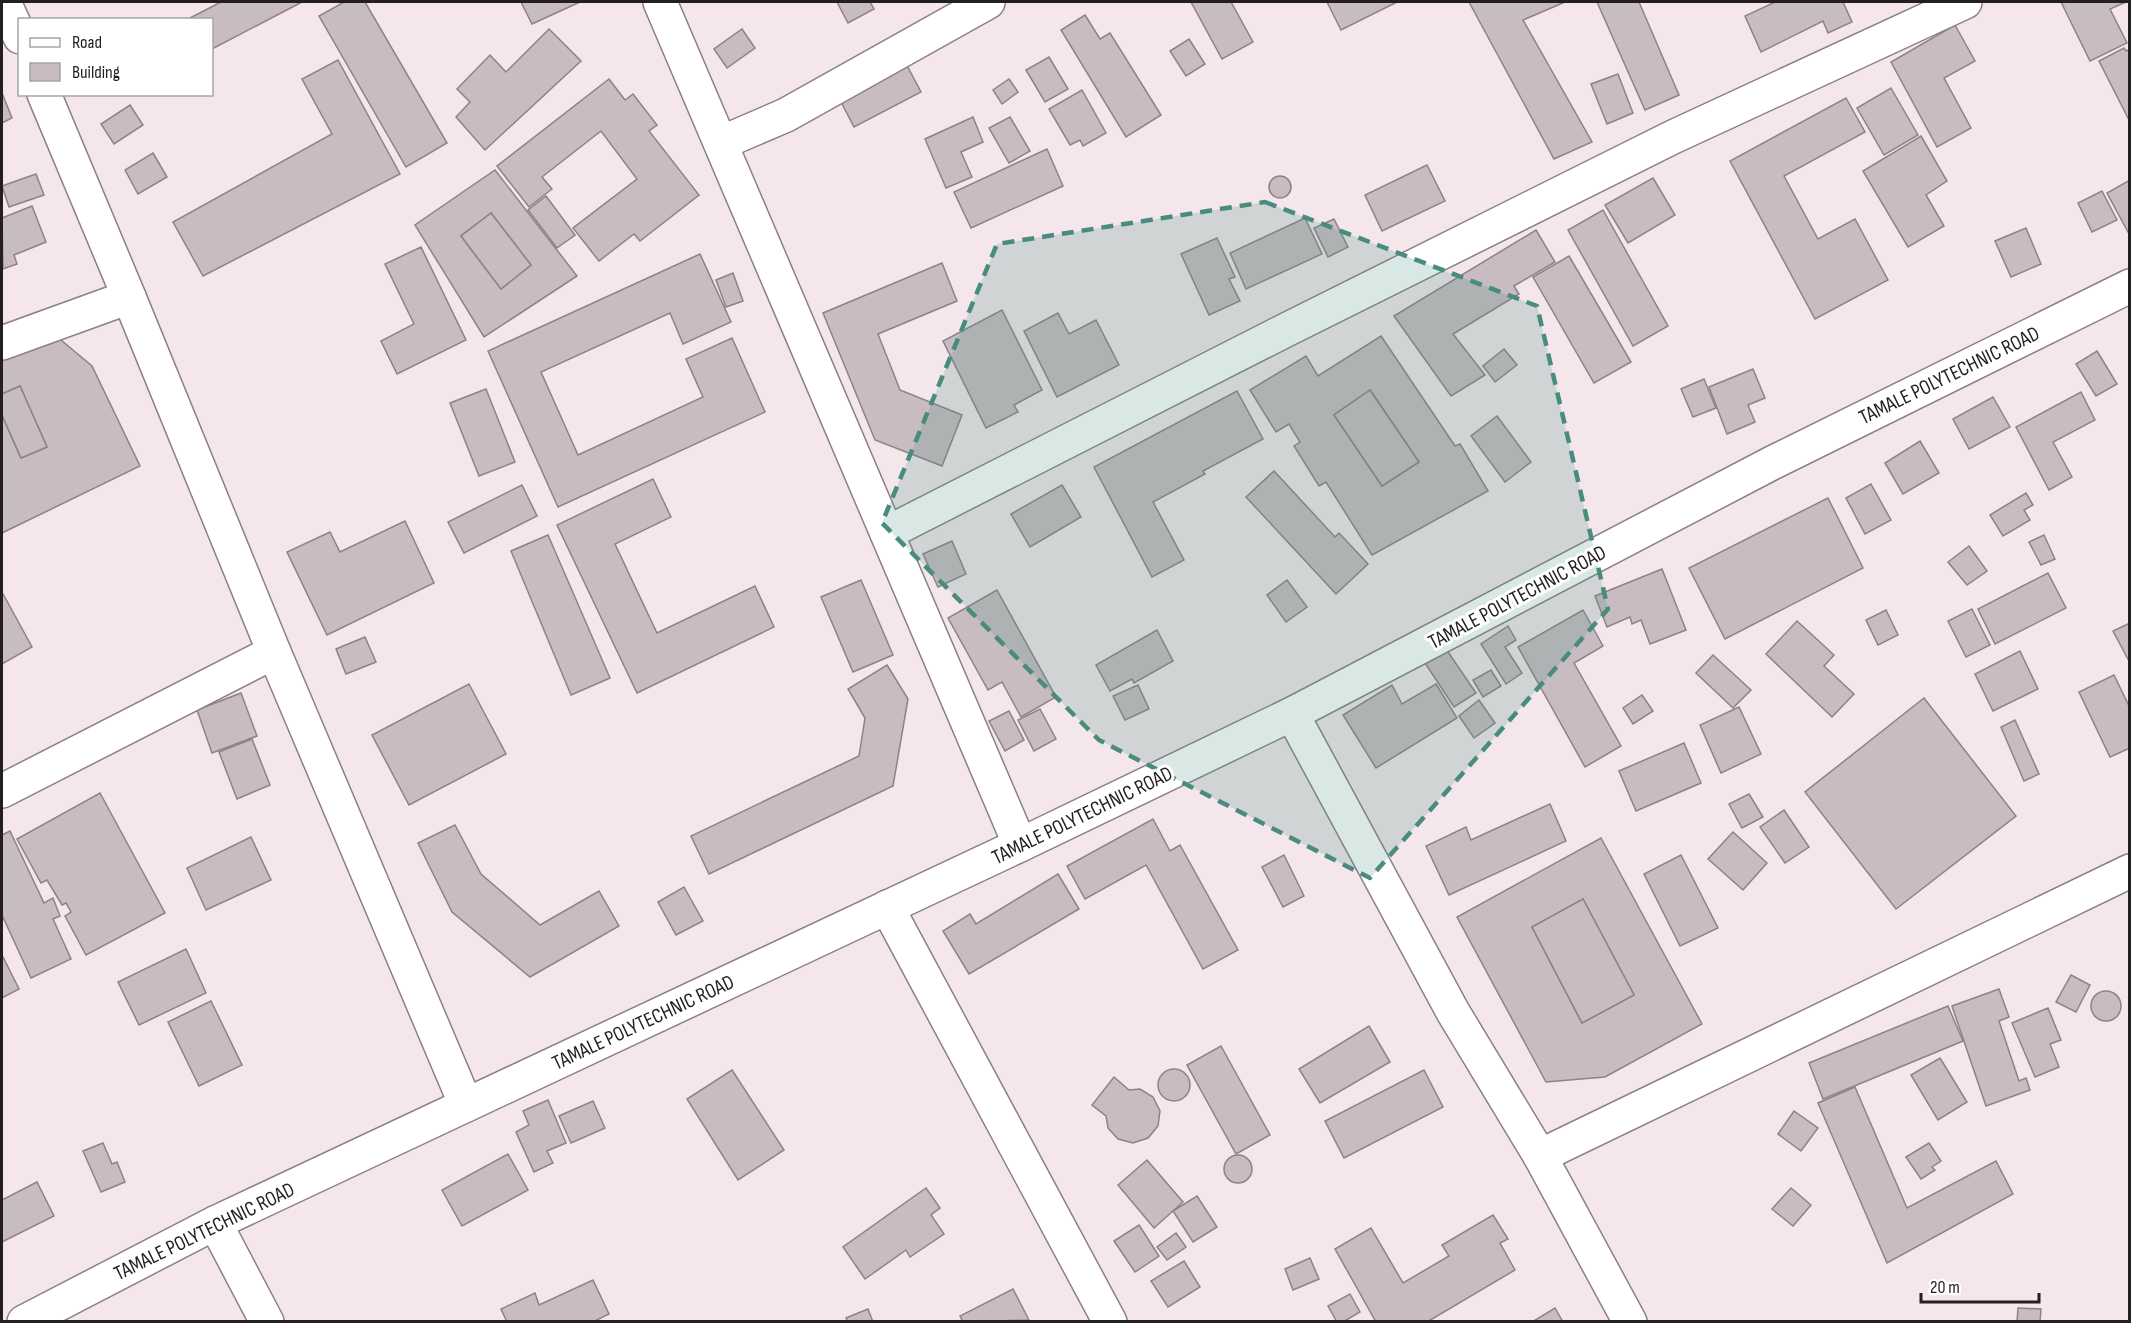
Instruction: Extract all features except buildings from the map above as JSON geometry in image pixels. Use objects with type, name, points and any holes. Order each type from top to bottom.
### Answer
[{"type":"street","points":[[4,2],[18,34]]},
{"type":"street","points":[[660,2],[1020,845]]},
{"type":"street","points":[[721,143],[786,115],[988,2]]},
{"type":"street","points":[[887,533],[1673,137],[1965,2]]},
{"type":"street","points":[[45,96],[274,652],[466,1105]]},
{"type":"street","name":"TAMALE POLYTECHNIC ROAD","points":[[24,1322],[216,1223],[1020,845],[1292,714],[1772,463],[2130,286]]},
{"type":"street","points":[[2,343],[129,297]]},
{"type":"street","points":[[2,791],[274,652]]},
{"type":"street","points":[[1292,714],[1453,1012],[1540,1156],[1630,1322]]},
{"type":"street","points":[[1540,1156],[2130,871]]},
{"type":"street","points":[[887,907],[1110,1322]]},
{"type":"street","points":[[216,1223],[267,1322]]},
{"type":"highlighted area","points":[[1265,202],[1537,306],[1608,609],[1370,878],[1099,740],[882,523],[997,244]]}]
